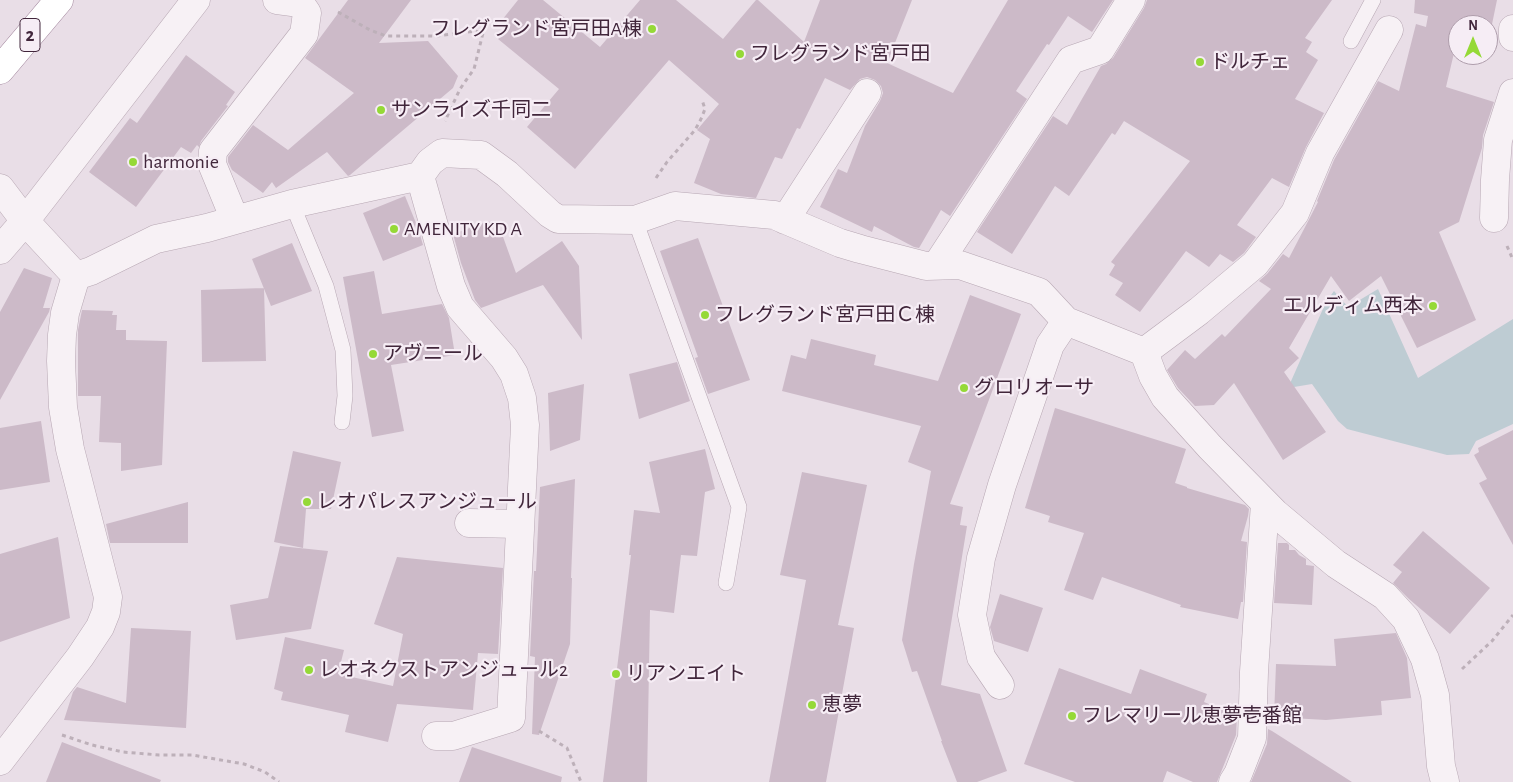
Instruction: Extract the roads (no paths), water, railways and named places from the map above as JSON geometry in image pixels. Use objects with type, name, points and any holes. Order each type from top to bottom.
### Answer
[{"type":"highway","name":"2","points":[[0,70],[59,0]]},
{"type":"street","points":[[0,250],[25,221],[196,0]]},
{"type":"street","points":[[235,220],[212,164],[213,151],[304,34],[307,13],[300,3],[278,0]]},
{"type":"street","points":[[937,265],[1071,60],[1100,50],[1131,0]]},
{"type":"street","points":[[1513,29],[1513,37]]},
{"type":"street","points":[[1144,352],[1200,311],[1255,264],[1295,213],[1320,153],[1390,30]]},
{"type":"street","points":[[1494,218],[1498,140],[1513,92]]},
{"type":"street","points":[[785,220],[867,93]]},
{"type":"street","points":[[76,276],[91,271],[156,240],[207,228],[428,167],[442,153],[481,155],[507,174],[550,214],[558,219],[636,220],[675,206],[774,215],[840,243],[860,249],[926,266],[960,265],[1039,292],[1066,321],[1144,352],[1153,376],[1164,397],[1210,447],[1265,503],[1336,564],[1384,596],[1406,619],[1425,659],[1435,695],[1441,766],[1445,782]]},
{"type":"street","points":[[428,167],[451,286],[460,307],[504,358],[514,374],[522,398],[525,425],[511,718],[453,736],[436,736]]},
{"type":"street","points":[[0,188],[25,221],[76,276]]},
{"type":"street","points":[[0,761],[80,657],[100,627],[106,612],[108,597],[70,449],[63,407],[62,335],[65,312],[76,276]]},
{"type":"street","points":[[1000,685],[982,657],[972,615],[982,558],[1002,485],[1050,344],[1066,321]]},
{"type":"street","points":[[1233,782],[1252,738],[1254,672],[1265,503]]},
{"type":"street","points":[[469,523],[520,524]]},
{"type":"lane","points":[[1351,41],[1372,0]]},
{"type":"lane","points":[[292,204],[326,286],[343,350],[345,396],[342,422]]},
{"type":"lane","points":[[636,220],[739,507],[726,583]]},
{"type":"place","name":"フレグランド宮戸田A棟","points":[[652,29]]},
{"type":"place","name":"フレグランド宮戸田","points":[[740,54]]},
{"type":"place","name":"ドルチェ","points":[[1200,62]]},
{"type":"place","name":"サンライズ千同二","points":[[381,110]]},
{"type":"place","name":"harmonie","points":[[133,162]]},
{"type":"place","name":"AMENITY KD A","points":[[394,229]]},
{"type":"place","name":"エルディム西本","points":[[1433,306]]},
{"type":"place","name":"フレグランド宮戸田Ｃ棟","points":[[705,315]]},
{"type":"place","name":"アヴニール","points":[[373,354]]},
{"type":"place","name":"グロリオーサ","points":[[964,388]]},
{"type":"place","name":"レオパレスアンジュール","points":[[307,502]]},
{"type":"place","name":"レオネクストアンジュール2","points":[[309,670]]},
{"type":"place","name":"リアンエイト","points":[[616,674]]},
{"type":"place","name":"恵夢","points":[[812,705]]},
{"type":"place","name":"フレマリール恵夢壱番館","points":[[1072,716]]}]
